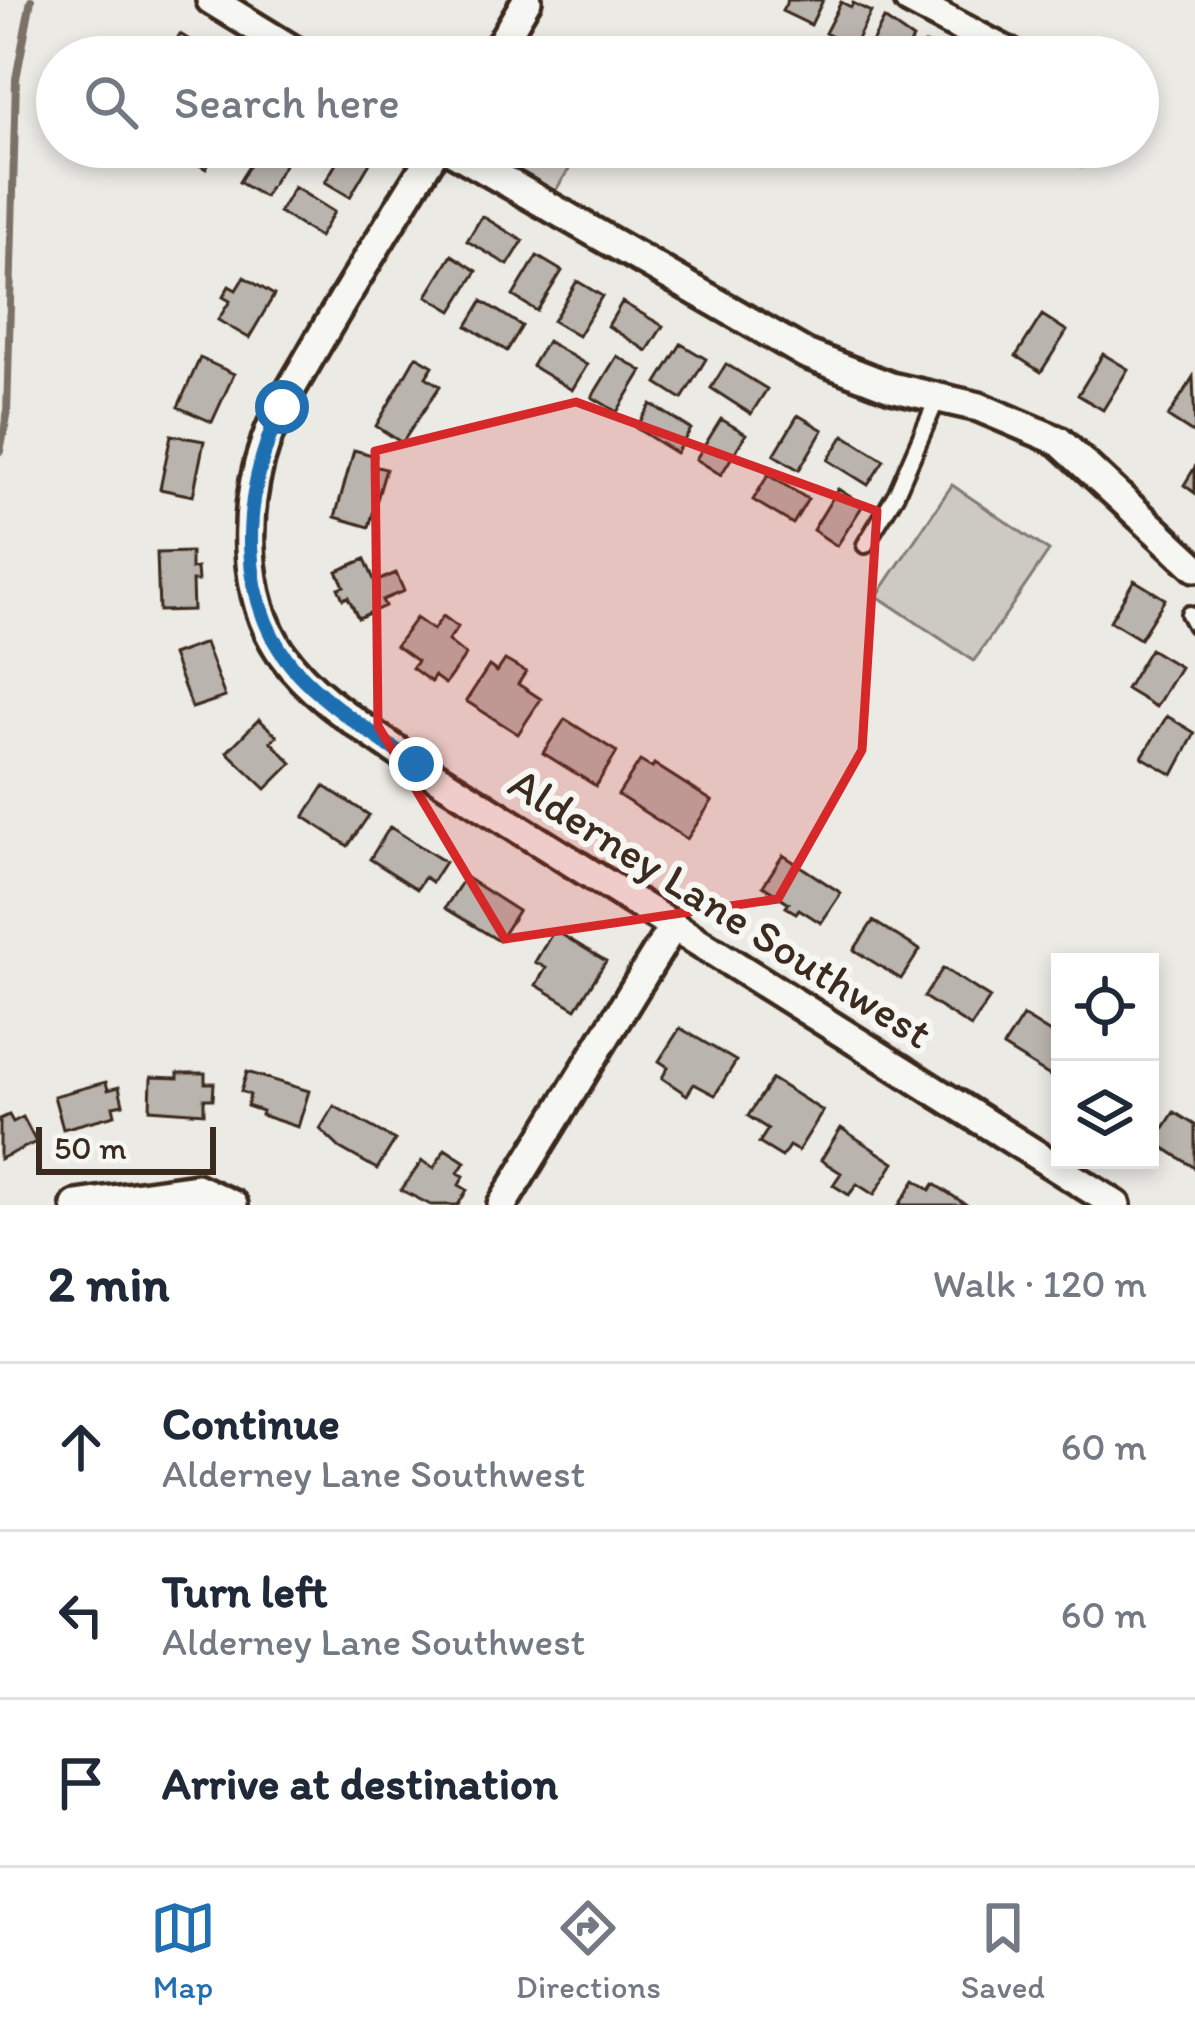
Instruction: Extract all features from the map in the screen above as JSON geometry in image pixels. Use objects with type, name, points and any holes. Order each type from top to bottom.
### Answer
[{"type":"street","points":[[212,0],[270,36]]},
{"type":"street","points":[[506,36],[527,0]]},
{"type":"street","points":[[909,0],[977,36]]},
{"type":"street","name":"Alderney Lane Southwest","points":[[424,168],[341,303],[267,437],[252,502],[251,546],[261,607],[280,651],[335,707],[416,764],[1116,1205]]},
{"type":"street","points":[[483,168],[806,354],[891,387],[979,407],[1059,441],[1190,553]]},
{"type":"street","points":[[502,1205],[671,928]]},
{"type":"street","points":[[76,1205],[196,1188],[233,1205]]},
{"type":"lane","points":[[865,545],[896,494],[938,398]]},
{"type":"highlighted area","points":[[576,402],[877,511],[862,750],[778,899],[505,939],[378,726],[375,451]]},
{"type":"shaded area","points":[[515,168],[570,168],[554,193]]},
{"type":"shaded area","points":[[952,485],[1049,551],[974,661],[877,596]]},
{"type":"building","points":[[788,0],[823,0],[811,25],[782,11]]},
{"type":"building","points":[[841,2],[871,12],[859,36],[825,33]]},
{"type":"building","points":[[884,19],[909,36],[875,36]]},
{"type":"building","points":[[248,168],[282,168],[264,197],[239,182]]},
{"type":"building","points":[[333,168],[367,168],[350,197],[325,182]]},
{"type":"building","points":[[294,187],[334,212],[319,237],[279,212]]},
{"type":"building","points":[[482,216],[523,241],[508,265],[467,241]]},
{"type":"building","points":[[452,255],[477,271],[452,311],[427,296]]},
{"type":"building","points":[[537,256],[562,271],[537,311],[513,296]]},
{"type":"building","points":[[244,277],[274,295],[249,338],[218,320],[230,301],[223,297],[229,286],[236,290]]},
{"type":"building","points":[[577,281],[602,296],[578,336],[553,321]]},
{"type":"building","points":[[482,301],[522,326],[507,351],[467,326]]},
{"type":"building","points":[[622,302],[663,326],[647,351],[608,326]]},
{"type":"building","points":[[1042,315],[1067,331],[1041,372],[1016,356]]},
{"type":"building","points":[[547,341],[587,365],[572,390],[532,366]]},
{"type":"building","points":[[681,344],[706,359],[682,399],[657,383]]},
{"type":"building","points":[[1103,354],[1128,369],[1103,410],[1078,395]]},
{"type":"building","points":[[416,356],[433,366],[426,377],[440,386],[402,443],[376,426]]},
{"type":"building","points":[[617,356],[642,371],[617,412],[592,397]]},
{"type":"building","points":[[200,358],[234,374],[212,422],[178,407]]},
{"type":"building","points":[[726,364],[767,389],[751,414],[711,388]]},
{"type":"building","points":[[1193,377],[1195,429],[1193,433],[1168,417]]},
{"type":"building","points":[[651,404],[691,429],[676,453],[636,428]]},
{"type":"building","points":[[798,415],[823,430],[799,470],[774,455]]},
{"type":"building","points":[[721,419],[746,434],[721,475],[696,459]]},
{"type":"building","points":[[171,435],[204,441],[193,496],[160,489]]},
{"type":"building","points":[[844,435],[884,460],[868,485],[828,460]]},
{"type":"building","points":[[354,450],[376,456],[373,466],[386,469],[369,527],[335,517]]},
{"type":"building","points":[[1195,467],[1195,493],[1184,485]]},
{"type":"building","points":[[768,475],[808,499],[793,524],[753,500]]},
{"type":"building","points":[[838,489],[863,505],[837,546],[813,530]]},
{"type":"building","points":[[191,552],[191,569],[197,568],[198,581],[192,581],[193,610],[159,611],[157,553]]},
{"type":"building","points":[[365,559],[375,582],[396,573],[404,591],[358,618],[338,588],[344,586],[337,571]]},
{"type":"building","points":[[1134,580],[1165,599],[1140,639],[1110,621]]},
{"type":"building","points":[[443,616],[458,627],[448,641],[466,655],[445,684],[434,676],[431,682],[412,668],[417,661],[396,646],[416,618],[433,630]]},
{"type":"building","points":[[205,643],[225,697],[192,708],[172,655]]},
{"type":"building","points":[[1150,649],[1180,667],[1156,707],[1126,689]]},
{"type":"building","points":[[505,660],[526,672],[518,684],[541,699],[518,734],[466,701],[489,666],[497,672]]},
{"type":"building","points":[[1167,716],[1195,733],[1173,775],[1142,757]]},
{"type":"building","points":[[259,719],[277,736],[271,742],[292,763],[266,789],[227,752]]},
{"type":"building","points":[[565,719],[617,752],[596,786],[543,753]]},
{"type":"building","points":[[640,761],[652,768],[654,764],[712,801],[687,839],[618,795]]},
{"type":"building","points":[[324,786],[369,815],[348,846],[304,817]]},
{"type":"building","points":[[390,827],[445,862],[432,882],[425,877],[417,889],[370,859]]},
{"type":"building","points":[[783,855],[841,893],[821,923],[786,907],[789,903],[763,886]]},
{"type":"building","points":[[465,877],[518,911],[499,941],[445,908]]},
{"type":"building","points":[[873,921],[920,950],[901,979],[854,950]]},
{"type":"building","points":[[554,930],[606,961],[576,1009],[536,985],[546,968],[535,962]]},
{"type":"building","points":[[943,968],[990,998],[971,1027],[924,997]]},
{"type":"building","points":[[1023,1016],[1051,1033],[1051,1074],[1050,1076],[1003,1047]]},
{"type":"building","points":[[680,1028],[736,1061],[715,1095],[694,1084],[687,1095],[662,1078],[668,1067],[659,1061]]},
{"type":"building","points":[[247,1072],[309,1091],[298,1127],[247,1106],[250,1095],[241,1091]]},
{"type":"building","points":[[178,1073],[205,1073],[205,1083],[214,1083],[213,1099],[204,1099],[204,1113],[150,1109],[151,1077],[178,1078]]},
{"type":"building","points":[[772,1079],[823,1111],[798,1151],[789,1146],[782,1157],[759,1143],[768,1129],[748,1116]]},
{"type":"building","points":[[106,1082],[108,1090],[119,1087],[123,1104],[113,1106],[115,1115],[63,1129],[54,1096]]},
{"type":"building","points":[[334,1106],[395,1140],[377,1169],[340,1148],[320,1129]]},
{"type":"building","points":[[1174,1112],[1195,1125],[1195,1168],[1159,1145],[1159,1136]]},
{"type":"building","points":[[9,1115],[13,1122],[23,1117],[36,1142],[0,1159],[0,1119]]},
{"type":"building","points":[[841,1128],[894,1163],[874,1195],[857,1184],[849,1195],[833,1185],[841,1173],[821,1160]]},
{"type":"building","points":[[445,1149],[465,1162],[458,1173],[464,1176],[459,1185],[467,1190],[458,1205],[431,1205],[401,1190],[422,1161],[434,1168]]},
{"type":"building","points":[[915,1180],[930,1190],[934,1184],[967,1205],[899,1205]]},
{"type":"waterway","points":[[0,451],[7,416],[16,79],[31,0]]},
{"type":"route","points":[[282,407],[267,437],[252,502],[256,591],[266,623],[280,651],[302,677],[335,707],[416,764]]}]
